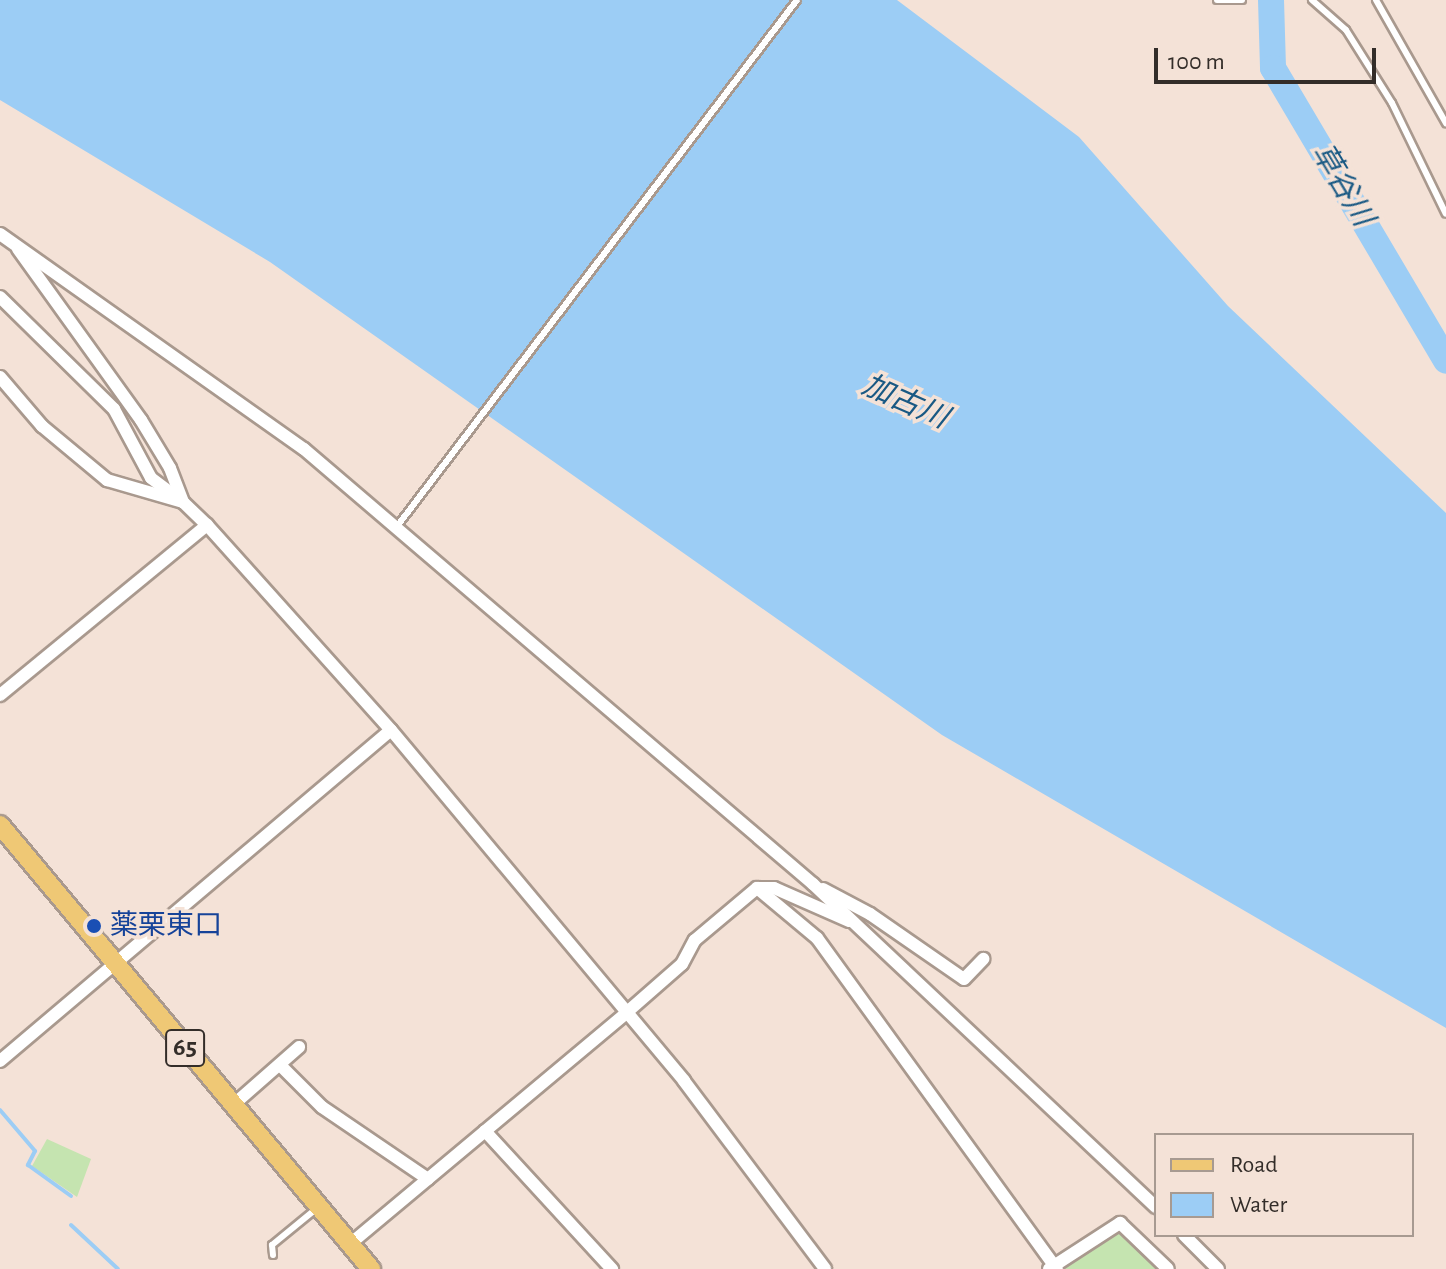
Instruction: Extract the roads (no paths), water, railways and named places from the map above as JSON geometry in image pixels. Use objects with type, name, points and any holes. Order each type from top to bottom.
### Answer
[{"type":"main road","name":"65","points":[[0,825],[371,1269]]},
{"type":"street","points":[[0,234],[304,449],[813,884],[1154,1205]]},
{"type":"street","points":[[14,243],[141,420],[170,468],[183,502]]},
{"type":"street","points":[[0,297],[114,409],[151,478],[207,525],[391,730],[684,1081],[825,1269]]},
{"type":"street","points":[[0,377],[42,426],[107,480],[183,502]]},
{"type":"street","points":[[0,695],[207,525]]},
{"type":"street","points":[[0,1061],[391,730]]},
{"type":"street","points":[[813,884],[870,914],[964,979],[983,959]]},
{"type":"street","points":[[350,1244],[626,1013],[682,964],[695,940],[757,888],[774,888],[852,922]]},
{"type":"street","points":[[757,888],[817,938],[1053,1268],[1120,1223],[1168,1269]]},
{"type":"street","points":[[233,1105],[299,1047]]},
{"type":"street","points":[[280,1065],[322,1107],[428,1179]]},
{"type":"street","points":[[485,1131],[612,1269]]},
{"type":"street","points":[[1186,1237],[1218,1269]]},
{"type":"lane","points":[[395,529],[797,0]]},
{"type":"lane","points":[[1217,0],[1241,0]]},
{"type":"lane","points":[[1312,0],[1346,30],[1392,103],[1446,214]]},
{"type":"lane","points":[[1376,0],[1446,123]]},
{"type":"lane","points":[[273,1255],[272,1245],[318,1207]]},
{"type":"water","name":"加古川","points":[[0,0],[897,0],[1079,137],[1228,306],[1446,513],[1446,1028],[942,735],[270,262],[0,100]]},
{"type":"waterway","name":"草谷川","points":[[1271,0],[1273,68],[1446,361]]},
{"type":"waterway","points":[[0,1110],[35,1151],[28,1165],[71,1196]]},
{"type":"waterway","points":[[71,1225],[118,1269]]},
{"type":"place","name":"薬栗東口","points":[[94,926]]}]
